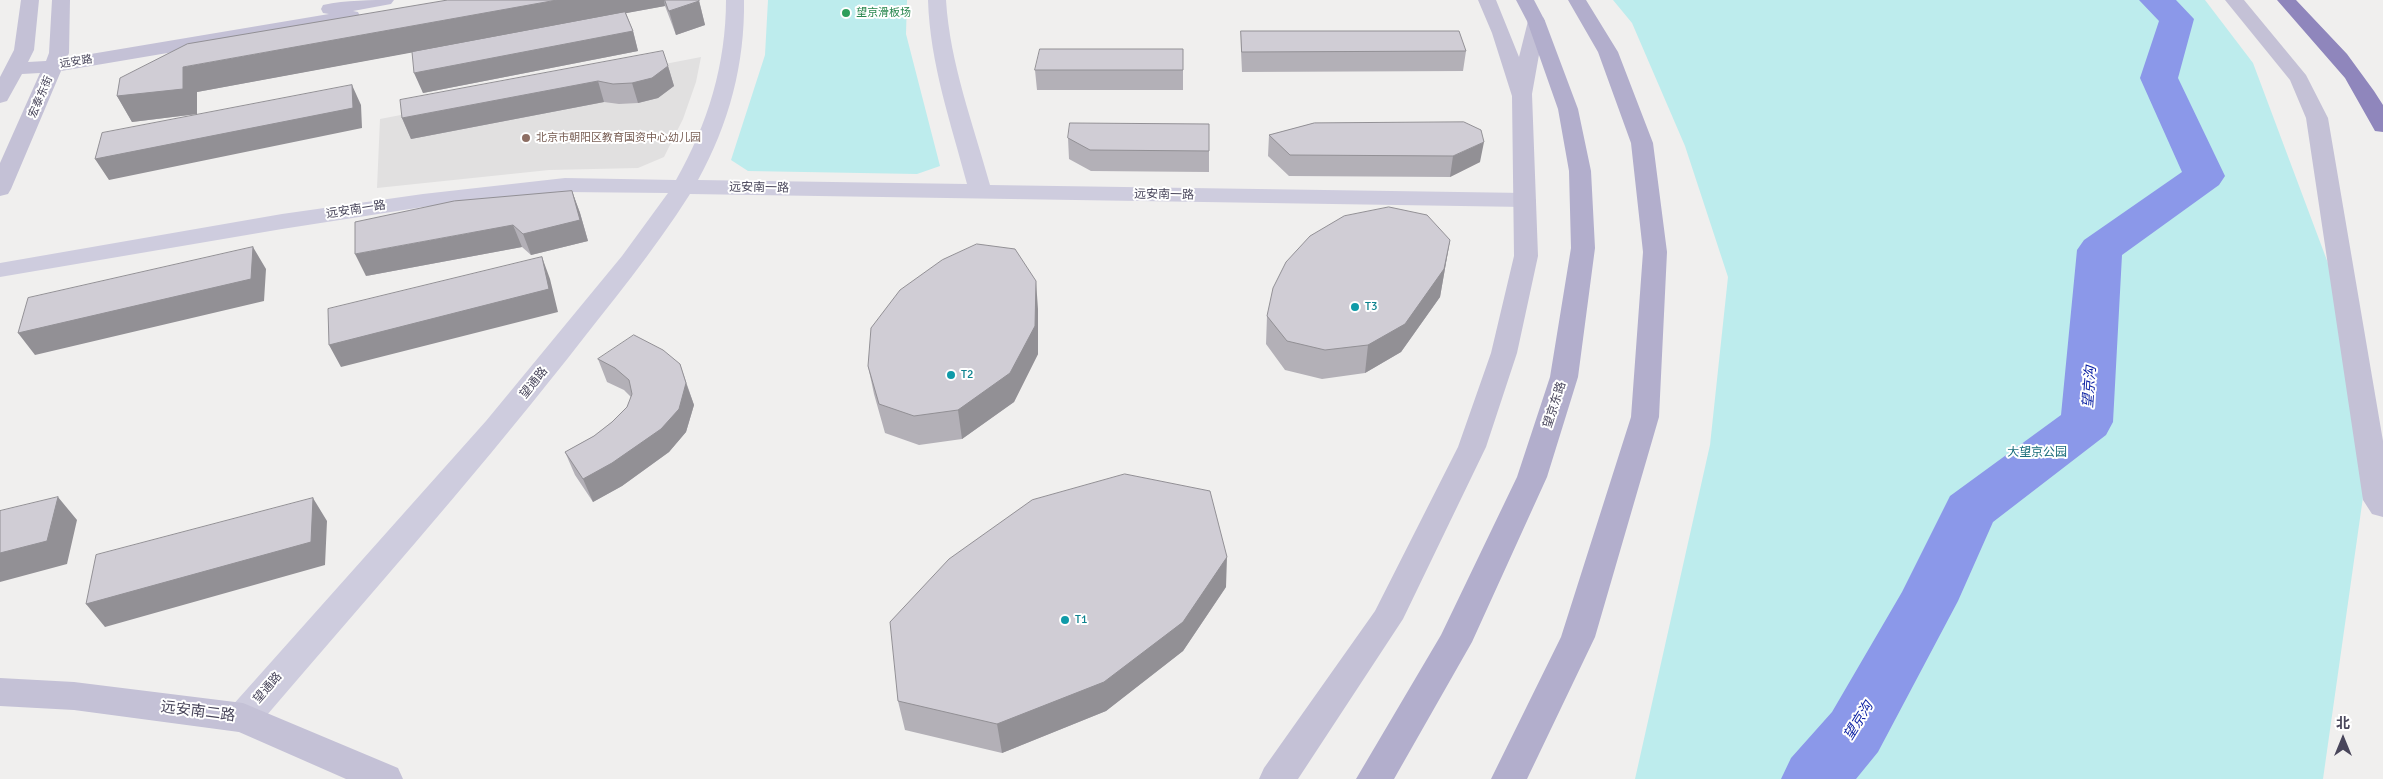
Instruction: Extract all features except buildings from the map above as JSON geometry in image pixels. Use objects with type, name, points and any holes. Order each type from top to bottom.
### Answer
[{"type":"highway","points":[[2286,0],[2336,53],[2373,104],[2383,126]]},
{"type":"main road","points":[[1510,779],[1578,637],[1645,418],[1656,252],[1642,143],[1608,52],[1577,0]]},
{"type":"main road","name":"望京东路","points":[[1374,779],[1463,624],[1532,477],[1564,377],[1583,248],[1580,171],[1568,109],[1531,10]]},
{"type":"street","points":[[0,98],[24,50],[30,0]]},
{"type":"street","name":"宏泰东街","points":[[0,189],[57,59],[61,0]]},
{"type":"street","name":"望通路","points":[[243,718],[527,393],[621,275],[684,186],[708,141],[725,96],[736,15],[735,0]]},
{"type":"street","points":[[937,0],[937,23],[953,93],[981,193]]},
{"type":"street","points":[[1487,0],[1502,34],[1522,96]]},
{"type":"street","points":[[2234,0],[2299,79],[2317,118],[2378,500],[2383,506]]},
{"type":"street","name":"远安路","points":[[15,69],[57,59],[393,4]]},
{"type":"street","points":[[1277,779],[1386,619],[1472,447],[1504,353],[1526,256],[1522,96],[1531,10]]},
{"type":"street","name":"远安南一路","points":[[0,270],[372,207],[489,192],[565,186],[684,186],[981,193],[1525,200]]},
{"type":"street","name":"远安南二路","points":[[0,692],[74,696],[243,718],[385,779]]},
{"type":"shaded area","name":"北京市朝阳区教育国资中心幼儿园","points":[[701,57],[696,82],[683,119],[664,157],[638,168],[549,170],[377,188],[380,119]]},
{"type":"green space","points":[[768,0],[907,0],[906,34],[940,166],[917,174],[748,171],[731,160],[765,55]]},
{"type":"green space","name":"大望京公园","points":[[1613,0],[2205,0],[2253,63],[2362,354],[2365,483],[2323,779],[1635,779],[1710,445],[1728,277],[1685,146],[1632,23]]},
{"type":"waterway","name":"望京沟","points":[[1815,779],[1855,732],[1928,601],[1970,510],[2087,422],[2100,250],[2204,176],[2159,78],[2177,19],[2156,0]]},
{"type":"place","name":"望京滑板场","points":[[846,13]]},
{"type":"place","name":"北京市朝阳区教育国资中心幼儿园","points":[[526,138]]},
{"type":"place","name":"T3","points":[[1355,307]]},
{"type":"place","name":"T2","points":[[951,375]]},
{"type":"place","name":"T1","points":[[1065,620]]}]
